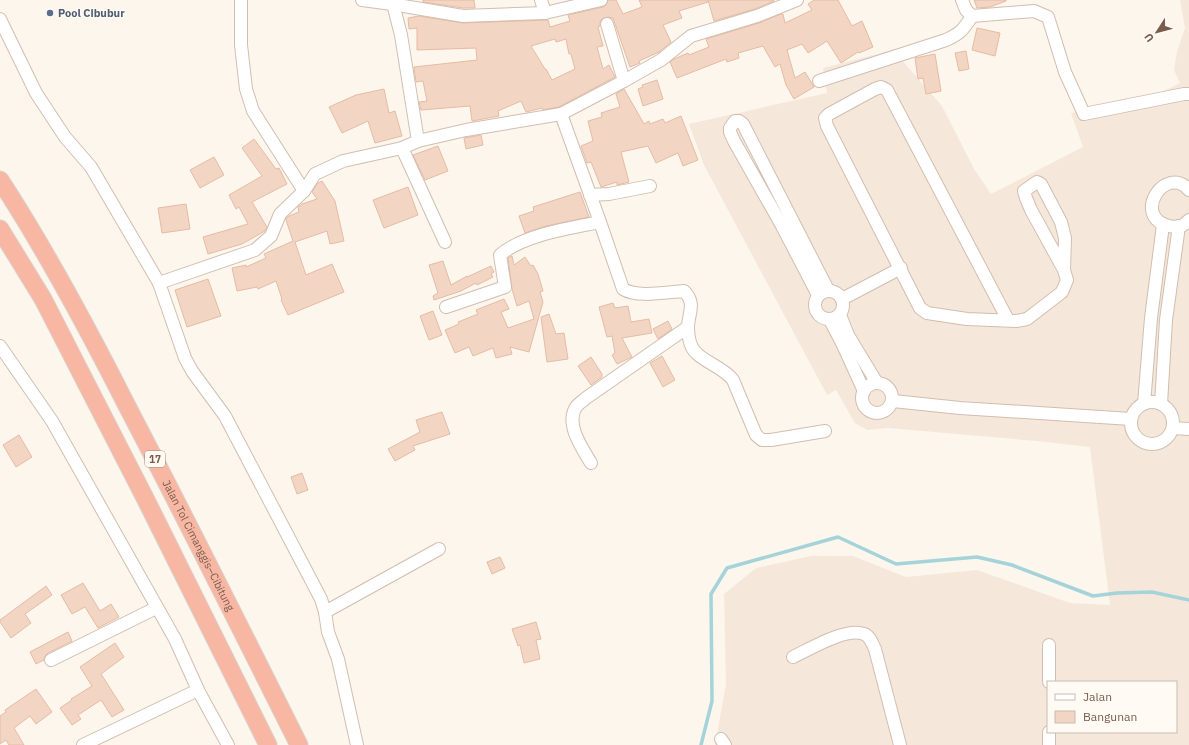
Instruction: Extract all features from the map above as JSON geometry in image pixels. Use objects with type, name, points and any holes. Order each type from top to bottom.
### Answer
[{"type":"highway","name":"Jalan Tol Cimanggis–Cibitung","points":[[0,180],[26,219],[73,302],[171,489],[299,745]]},
{"type":"highway","name":"17","points":[[0,229],[46,306],[146,500],[268,745]]},
{"type":"street","points":[[241,0],[241,45],[244,74],[246,89],[253,111],[304,191]]},
{"type":"street","points":[[362,0],[392,2],[463,16],[545,13],[601,0]]},
{"type":"street","points":[[541,0],[545,13]]},
{"type":"street","points":[[159,283],[255,250],[271,236],[280,214],[304,191],[315,174],[343,161],[402,148],[418,141],[466,130],[561,114],[661,60],[691,36],[757,16],[796,0]]},
{"type":"street","points":[[962,0],[966,10],[972,16],[1034,11],[1048,17],[1065,72],[1084,114],[1189,94]]},
{"type":"street","points":[[392,2],[402,35],[418,141]]},
{"type":"street","points":[[819,81],[958,35],[972,16]]},
{"type":"street","points":[[0,18],[36,93],[65,137],[91,167],[159,283],[185,358],[192,371],[225,416],[321,599],[325,612],[328,632],[338,659],[357,745]]},
{"type":"street","points":[[607,24],[624,81]]},
{"type":"street","points":[[1008,320],[894,100],[887,90],[881,87],[875,89],[828,114],[825,118],[826,122],[920,308],[927,313],[966,319],[1016,321],[1027,318],[1062,292],[1067,280],[1064,270],[1031,210],[1024,191],[1037,182],[1041,184],[1061,222],[1065,238],[1064,270]]},
{"type":"street","points":[[561,114],[623,289],[629,293],[638,294],[684,291],[689,296],[691,303],[688,327],[690,344],[694,352],[728,373],[733,380],[756,435],[762,440],[771,440],[825,431]]},
{"type":"street","points":[[735,121],[739,121],[742,124],[823,293],[781,224],[734,141],[730,128],[731,124],[735,121]]},
{"type":"street","points":[[402,148],[445,242]]},
{"type":"street","points":[[1184,223],[1174,227],[1163,224],[1154,216],[1152,205],[1155,194],[1163,185],[1175,183],[1186,187],[1189,190]]},
{"type":"street","points":[[590,195],[609,194],[650,186]]},
{"type":"street","points":[[446,307],[505,287],[500,255],[508,248],[551,232],[600,222]]},
{"type":"street","points":[[1161,404],[1166,320],[1184,223]]},
{"type":"street","points":[[1144,404],[1151,318],[1163,224]]},
{"type":"street","points":[[842,299],[901,268]]},
{"type":"street","points":[[834,291],[842,299],[844,304],[843,310],[835,317],[824,319],[819,316],[816,311],[814,306],[815,300],[823,293],[834,291]]},
{"type":"street","points":[[835,317],[848,335],[877,383]]},
{"type":"street","points":[[835,317],[844,344],[864,391],[862,401],[868,410],[872,413],[878,414],[888,410],[893,401],[890,390],[887,386],[877,383],[872,384],[864,391]]},
{"type":"street","points":[[591,463],[575,436],[573,421],[576,407],[586,398],[688,327]]},
{"type":"street","points":[[0,346],[52,421],[174,639],[198,690],[228,745]]},
{"type":"street","points":[[893,401],[960,408],[1131,419]]},
{"type":"street","points":[[1151,402],[1161,404],[1168,410],[1172,418],[1173,428],[1168,437],[1161,443],[1152,445],[1143,443],[1135,437],[1131,428],[1131,419],[1135,410],[1144,404],[1151,402]]},
{"type":"street","points":[[1173,428],[1189,429]]},
{"type":"street","points":[[325,612],[439,549]]},
{"type":"street","points":[[51,660],[156,608]]},
{"type":"street","points":[[793,657],[843,634],[854,632],[865,634],[871,640],[875,648],[900,745]]},
{"type":"street","points":[[1049,645],[1049,681]]},
{"type":"street","points":[[83,745],[198,690]]},
{"type":"street","points":[[1049,733],[1049,745]]},
{"type":"shaded area","points":[[1180,0],[1189,0],[1189,745],[715,745],[726,684],[724,594],[756,568],[811,556],[853,556],[906,577],[977,570],[1070,603],[1110,605],[1090,447],[888,428],[867,430],[855,423],[836,390],[827,395],[704,165],[689,124],[827,93],[823,68],[893,50],[942,106],[974,169],[991,194],[1083,147],[1071,113],[1155,96],[1180,83],[1174,70],[1177,52],[1185,28]]},
{"type":"building","points":[[423,0],[474,0],[475,8],[463,8],[423,2]]},
{"type":"building","points":[[608,0],[616,0],[623,14],[642,7],[639,0],[707,0],[708,2],[679,11],[682,18],[663,25],[671,42],[659,52],[630,67],[613,18],[608,17],[602,19],[600,26],[598,27],[603,46],[597,47],[603,69],[609,65],[615,77],[559,107],[543,110],[542,108],[526,112],[521,101],[498,111],[499,116],[472,121],[470,106],[421,110],[419,102],[427,101],[423,81],[416,82],[414,67],[477,60],[476,48],[417,50],[417,28],[409,29],[408,18],[419,16],[463,23],[548,20],[550,27],[570,21],[568,15],[606,5]],"holes":[[[555,39],[556,42],[566,39],[569,54],[571,54],[575,69],[552,80],[531,46]]]},
{"type":"building","points":[[708,0],[774,1],[755,9],[714,21]]},
{"type":"building","points":[[814,0],[838,0],[852,26],[862,21],[873,47],[859,53],[858,52],[841,63],[827,41],[808,53],[802,44],[787,50],[795,78],[805,72],[814,87],[794,99],[786,85],[780,64],[775,67],[763,46],[738,53],[739,58],[727,62],[726,59],[677,78],[670,62],[688,53],[689,55],[709,47],[706,39],[759,23],[781,14],[783,14],[785,23],[812,10],[808,4]]},
{"type":"building","points":[[974,0],[1006,1],[990,7],[977,8]]},
{"type":"building","points":[[977,28],[1000,33],[995,56],[972,50]]},
{"type":"building","points":[[966,51],[969,69],[959,71],[955,53]]},
{"type":"building","points":[[935,54],[941,91],[926,94],[923,78],[918,79],[915,58]]},
{"type":"building","points":[[657,80],[663,99],[643,106],[638,89],[643,87],[642,85]]},
{"type":"building","points":[[384,89],[389,113],[395,111],[402,136],[375,143],[368,121],[342,133],[329,107],[356,95]]},
{"type":"building","points":[[624,89],[644,124],[649,121],[650,124],[663,119],[665,123],[681,116],[698,160],[683,166],[678,153],[656,163],[648,146],[621,152],[629,182],[617,185],[617,182],[601,187],[591,162],[587,163],[581,146],[593,141],[588,121],[602,117],[601,113],[620,107],[616,94]]},
{"type":"building","points":[[481,135],[483,145],[466,149],[464,138]]},
{"type":"building","points":[[254,139],[276,169],[279,168],[287,184],[252,202],[267,227],[265,231],[242,244],[208,254],[203,237],[248,224],[239,207],[236,209],[229,195],[262,176],[242,148]]},
{"type":"building","points":[[438,146],[448,171],[425,180],[413,155]]},
{"type":"building","points":[[214,157],[224,175],[200,188],[190,170]]},
{"type":"building","points":[[322,181],[335,201],[344,241],[330,244],[327,231],[295,242],[306,275],[332,264],[344,292],[288,315],[281,300],[282,299],[276,281],[258,289],[257,287],[237,291],[232,268],[246,265],[246,267],[266,258],[264,254],[293,241],[286,218],[299,212],[298,207],[302,204],[317,199],[312,192],[317,184]]},
{"type":"building","points":[[408,187],[418,215],[384,228],[373,200]]},
{"type":"building","points":[[580,192],[589,217],[546,226],[525,233],[519,216],[534,211],[533,207]]},
{"type":"building","points":[[186,204],[190,229],[162,233],[158,208]]},
{"type":"building","points":[[512,256],[514,265],[525,257],[531,266],[533,265],[538,274],[543,291],[540,292],[543,302],[529,352],[510,347],[512,354],[496,358],[493,348],[473,356],[469,347],[455,353],[445,330],[459,324],[458,322],[478,314],[476,310],[504,299],[509,309],[501,312],[508,328],[534,319],[529,301],[517,306],[512,289],[508,258]]},
{"type":"building","points":[[443,261],[451,285],[467,276],[491,266],[494,272],[491,274],[493,277],[477,285],[476,283],[461,291],[434,300],[433,296],[438,293],[429,265]]},
{"type":"building","points":[[208,279],[221,316],[187,327],[175,290]]},
{"type":"building","points":[[613,303],[615,308],[628,306],[631,322],[649,319],[652,333],[622,338],[632,357],[617,364],[612,355],[615,353],[612,336],[607,337],[599,307]]},
{"type":"building","points":[[433,311],[442,335],[429,340],[420,316]]},
{"type":"building","points":[[549,314],[556,334],[564,333],[568,359],[547,362],[541,317]]},
{"type":"building","points":[[668,321],[672,329],[658,339],[653,329]]},
{"type":"building","points":[[662,356],[675,380],[663,387],[650,363]]},
{"type":"building","points":[[591,357],[602,374],[602,377],[591,385],[578,366]]},
{"type":"building","points":[[442,412],[450,434],[413,446],[415,450],[395,461],[388,449],[420,432],[416,420]]},
{"type":"building","points":[[19,435],[32,457],[16,467],[3,445]]},
{"type":"building","points":[[302,473],[308,490],[297,494],[291,477]]},
{"type":"building","points":[[500,557],[505,568],[492,574],[487,562]]},
{"type":"building","points":[[83,583],[100,611],[111,604],[119,617],[98,628],[85,607],[72,614],[61,595]]},
{"type":"building","points":[[46,586],[52,595],[25,614],[31,623],[11,638],[0,620]]},
{"type":"building","points":[[536,622],[541,639],[536,640],[540,659],[524,663],[520,645],[518,646],[512,629]]},
{"type":"building","points":[[68,632],[72,641],[48,653],[44,660],[36,664],[30,652]]},
{"type":"building","points":[[115,643],[124,657],[101,674],[124,710],[112,717],[101,700],[78,715],[81,719],[72,725],[60,708],[92,686],[80,667]]},
{"type":"building","points":[[36,689],[52,712],[36,724],[30,716],[14,728],[24,745],[9,745],[6,740],[0,744],[0,716],[6,712],[5,710]]},
{"type":"waterway","points":[[701,745],[712,701],[711,594],[727,568],[838,537],[896,564],[977,557],[1012,565],[1093,596],[1117,593],[1152,592],[1189,600]]},
{"type":"place","name":"Pool Cibubur","points":[[50,13]]}]
